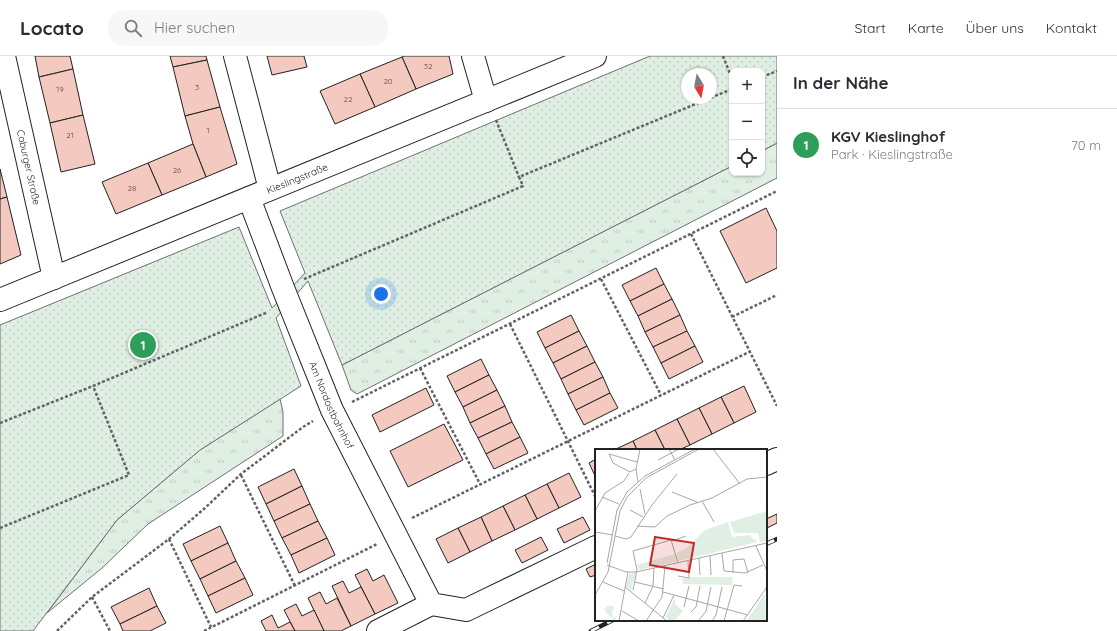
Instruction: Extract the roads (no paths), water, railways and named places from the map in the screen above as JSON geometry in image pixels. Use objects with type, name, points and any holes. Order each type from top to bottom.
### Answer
[{"type":"street","name":"Coburger Straße","points":[[4,56],[54,278]]},
{"type":"street","points":[[235,56],[270,190]]},
{"type":"street","points":[[474,56],[486,100]]},
{"type":"street","name":"Kieslingstraße","points":[[0,300],[595,56]]},
{"type":"street","name":"Am Nordostbahnhof","points":[[249,198],[285,295],[332,410],[431,604]]},
{"type":"street","points":[[767,464],[777,459]]},
{"type":"street","points":[[378,631],[431,604],[466,610],[595,547]]},
{"type":"railway","points":[[767,544],[777,539]]},
{"type":"railway","points":[[591,631],[611,621]]},
{"type":"place","name":"KGV Kieslinghof","points":[[143,345]]}]
